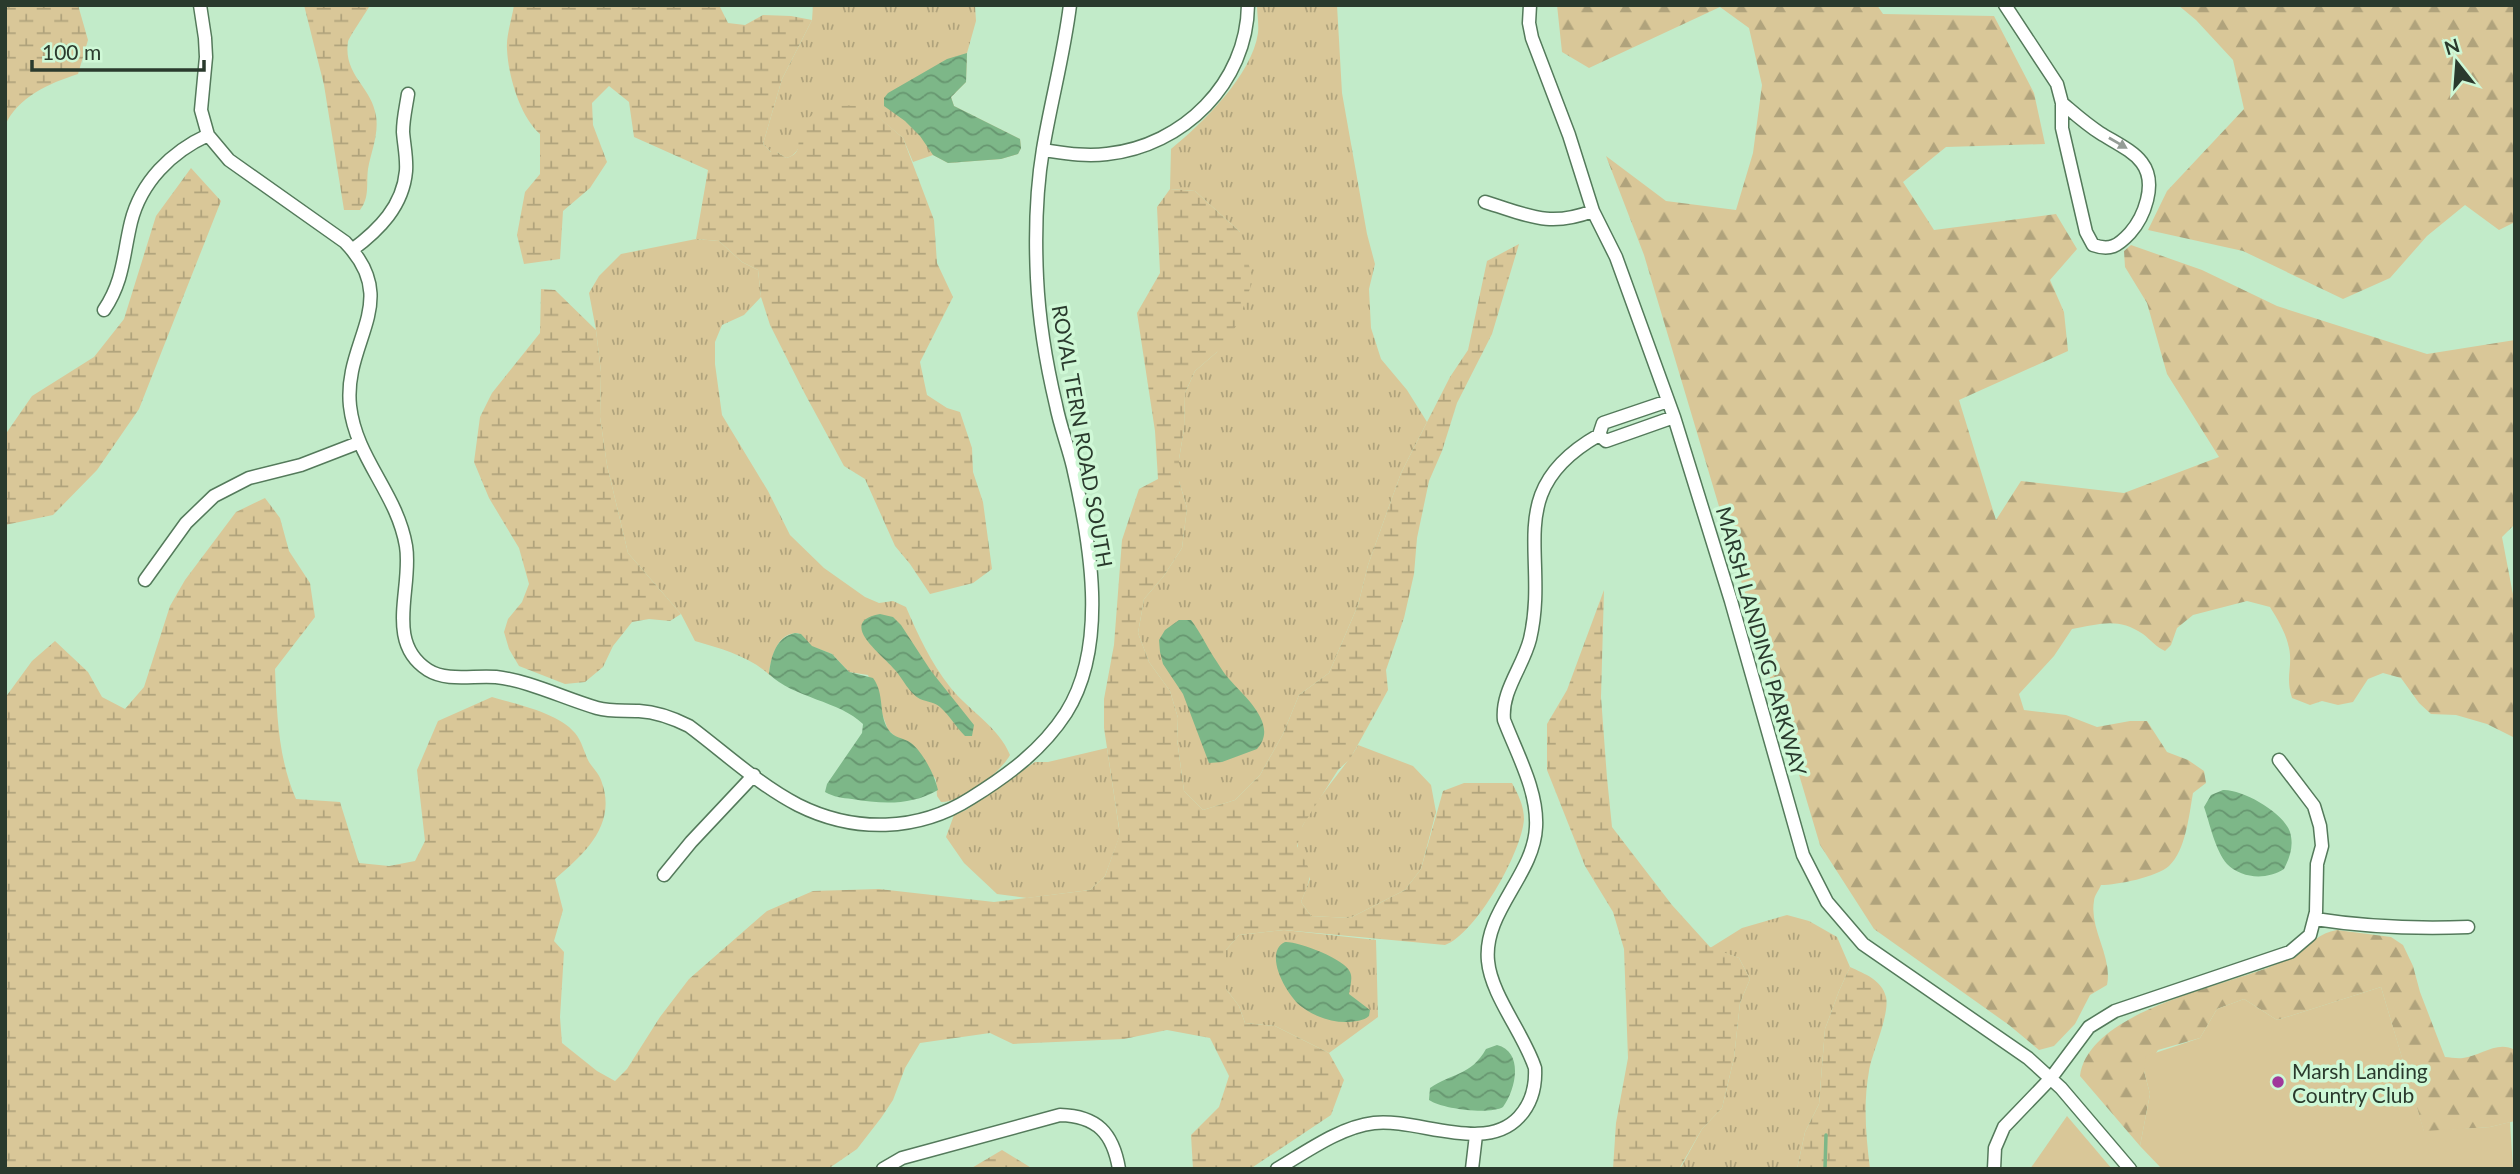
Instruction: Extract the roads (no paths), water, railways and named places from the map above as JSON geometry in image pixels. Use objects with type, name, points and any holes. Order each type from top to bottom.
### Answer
[{"type":"street","points":[[104,310],[120,280],[132,219],[143,193],[153,177],[177,153],[208,135],[201,110],[205,38],[200,5]]},
{"type":"street","name":"ROYAL TERN ROAD SOUTH","points":[[208,135],[229,160],[345,242],[368,280],[371,302],[368,324],[354,357],[349,388],[353,429],[358,443],[384,485],[403,530],[408,569],[402,621],[408,645],[421,665],[431,672],[447,676],[514,680],[599,708],[657,713],[674,718],[797,804],[837,820],[875,825],[912,822],[937,816],[960,806],[1014,770],[1052,733],[1076,694],[1089,648],[1090,578],[1082,509],[1057,409],[1041,323],[1036,231],[1043,150],[1066,40],[1070,5]]},
{"type":"street","points":[[1043,150],[1085,155],[1126,151],[1150,144],[1186,124],[1213,98],[1234,67],[1246,27],[1248,5]]},
{"type":"street","name":"MARSH LANDING PARKWAY","points":[[1530,5],[1532,38],[1569,135],[1593,211],[1616,257],[1674,417],[1735,614],[1793,821],[1813,879],[1835,913],[1863,944],[2004,1040],[2051,1078],[2130,1169]]},
{"type":"street","points":[[2005,5],[2057,84],[2062,103],[2062,128],[2086,232],[2093,245],[2105,249],[2119,245],[2133,230],[2145,209],[2150,185],[2144,164],[2127,147],[2083,121],[2062,103]]},
{"type":"street","points":[[352,250],[381,225],[400,196],[406,168],[403,132],[408,94]]},
{"type":"street","points":[[1485,202],[1552,220],[1572,219],[1593,211]]},
{"type":"street","points":[[1277,1169],[1342,1133],[1373,1123],[1400,1124],[1476,1135],[1493,1133],[1515,1122],[1524,1111],[1534,1091],[1535,1068],[1531,1055],[1495,986],[1488,962],[1488,950],[1494,926],[1525,865],[1536,830],[1533,796],[1504,720],[1503,708],[1529,642],[1533,622],[1534,532],[1539,500],[1554,470],[1566,457],[1599,435],[1603,423],[1668,401]]},
{"type":"street","points":[[1628,414],[1634,431]]},
{"type":"street","points":[[1599,435],[1606,441],[1674,417]]},
{"type":"street","points":[[145,580],[186,523],[214,496],[249,478],[300,465],[358,443]]},
{"type":"street","points":[[1994,1169],[1995,1148],[2003,1129],[2051,1078],[2089,1027],[2115,1012],[2290,952],[2310,935],[2315,919],[2316,864],[2322,846],[2320,826],[2314,806],[2278,760]]},
{"type":"street","points":[[664,875],[754,775]]},
{"type":"street","points":[[2315,919],[2363,926],[2423,929],[2468,927]]},
{"type":"street","points":[[883,1169],[902,1158],[1060,1115],[1085,1118],[1105,1132],[1112,1142],[1119,1169]]},
{"type":"street","points":[[1472,1169],[1476,1135]]},
{"type":"water","points":[[967,53],[966,82],[951,97],[954,106],[1020,139],[1021,148],[1018,154],[1001,159],[948,163],[933,155],[905,121],[884,106],[884,98],[888,93],[947,59]]},
{"type":"water","points":[[880,614],[893,617],[901,625],[931,671],[974,725],[972,736],[965,736],[938,705],[920,699],[913,693],[866,639],[862,624],[867,618]]},
{"type":"water","points":[[1179,620],[1191,620],[1225,674],[1257,712],[1264,730],[1263,740],[1257,749],[1222,762],[1209,763],[1183,694],[1163,664],[1160,652],[1159,640],[1165,630]]},
{"type":"water","points":[[795,633],[801,634],[812,646],[832,654],[849,672],[873,678],[879,690],[883,717],[888,729],[920,752],[938,790],[917,799],[885,803],[841,798],[825,792],[827,784],[862,733],[863,724],[842,710],[791,689],[769,674],[773,654],[779,643]]},
{"type":"water","points":[[2223,790],[2241,793],[2280,817],[2291,837],[2290,856],[2284,869],[2270,875],[2255,876],[2240,873],[2227,864],[2216,844],[2204,807],[2211,795]]},
{"type":"water","points":[[1285,942],[1300,944],[1320,952],[1346,967],[1351,977],[1349,994],[1370,1010],[1369,1016],[1349,1022],[1331,1020],[1307,1011],[1296,1002],[1284,985],[1277,965],[1276,955]]},
{"type":"water","points":[[1497,1045],[1511,1055],[1515,1072],[1511,1091],[1503,1107],[1488,1111],[1466,1110],[1429,1100],[1430,1088],[1467,1069],[1486,1049]]},
{"type":"waterway","points":[[1825,1169],[1826,1135]]},
{"type":"place","name":"Marsh Landing Country Club","points":[[2278,1082]]}]
